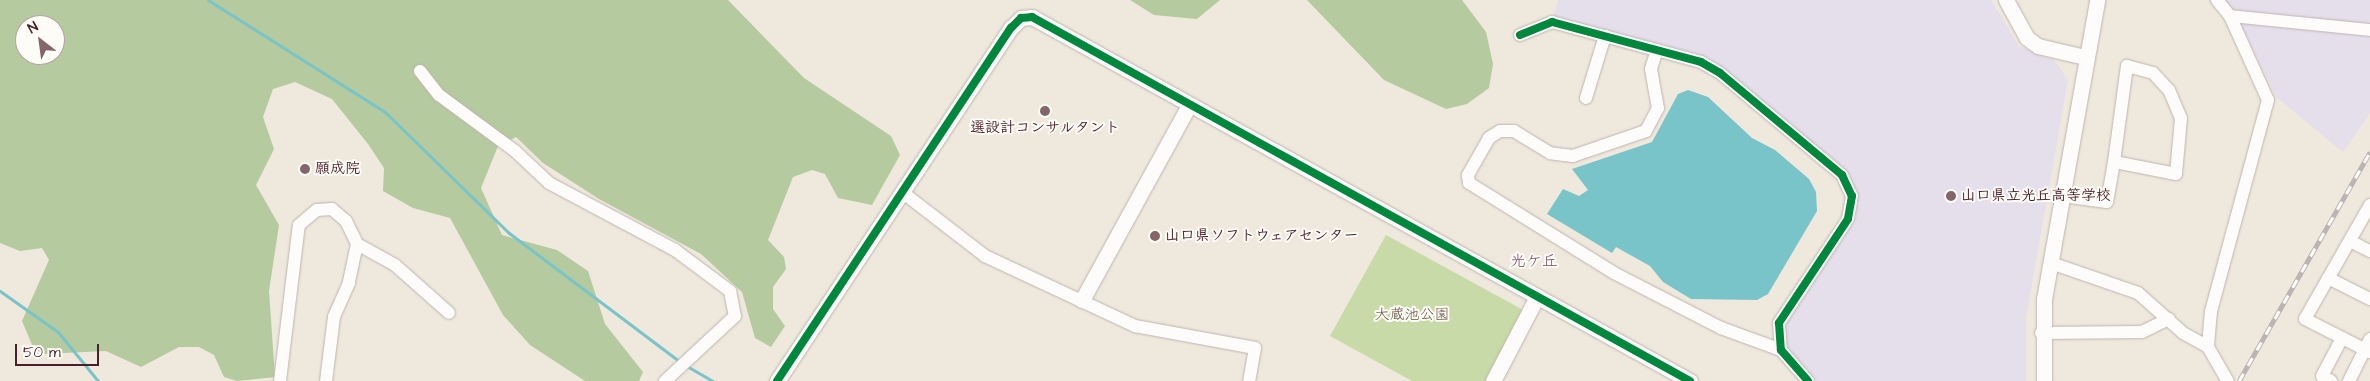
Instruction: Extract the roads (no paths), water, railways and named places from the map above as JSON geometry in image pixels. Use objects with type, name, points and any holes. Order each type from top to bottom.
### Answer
[{"type":"street","points":[[2006,0],[2027,38],[2038,46],[2085,57]]},
{"type":"street","points":[[2044,381],[2041,333],[2051,262],[2096,0]]},
{"type":"street","points":[[2208,347],[2211,311],[2268,100],[2230,16],[2217,0]]},
{"type":"street","points":[[2230,16],[2370,30]]},
{"type":"street","points":[[777,381],[902,192],[1021,18],[1044,20],[1189,105],[1690,381]]},
{"type":"street","points":[[1520,35],[1552,22],[1701,62],[1720,73],[1849,186],[1848,219],[1779,323],[1781,350]]},
{"type":"street","points":[[1586,98],[1605,36]]},
{"type":"street","points":[[1658,50],[1651,69],[1658,108],[1646,131],[1573,156],[1550,153],[1514,131],[1500,131],[1489,138],[1468,174],[1468,183],[1614,273],[1721,328],[1781,350],[1808,381]]},
{"type":"street","points":[[2063,196],[2107,202],[2127,66],[2154,73],[2169,90],[2181,118],[2176,174],[2114,162]]},
{"type":"street","points":[[420,71],[439,95],[508,146],[549,183],[675,250],[730,291],[735,316],[665,381]]},
{"type":"street","points":[[1082,300],[1189,105]]},
{"type":"street","points":[[902,192],[985,256],[1135,326],[1255,348],[1249,381]]},
{"type":"street","points":[[2349,381],[2368,346],[2342,338],[2305,319],[2370,205]]},
{"type":"street","points":[[280,381],[300,225],[317,210],[332,210],[346,221],[357,244],[395,265],[449,313]]},
{"type":"street","points":[[2350,241],[2370,251]]},
{"type":"street","points":[[326,381],[334,317],[349,283],[357,244]]},
{"type":"street","points":[[2051,262],[2115,281],[2138,293],[2169,319],[2208,347],[2228,381]]},
{"type":"street","points":[[2328,278],[2370,300]]},
{"type":"street","points":[[1493,381],[1538,297]]},
{"type":"street","points":[[2041,333],[2142,332],[2169,319]]},
{"type":"street","points":[[2331,381],[2322,376],[2342,338]]},
{"type":"water","points":[[1688,90],[1708,97],[1752,138],[1775,150],[1809,179],[1816,192],[1817,211],[1768,294],[1757,300],[1691,299],[1663,282],[1650,266],[1616,247],[1612,253],[1547,214],[1563,189],[1579,196],[1588,190],[1572,169],[1652,142],[1678,94]]},
{"type":"waterway","points":[[208,0],[385,112],[509,233],[680,362]]},
{"type":"waterway","points":[[0,291],[58,332],[98,381]]},
{"type":"waterway","points":[[685,365],[713,381]]},
{"type":"railway","points":[[2239,381],[2370,152]]},
{"type":"place","name":"選設計コンサルタント","points":[[1045,111]]},
{"type":"place","name":"願成院","points":[[305,169]]},
{"type":"place","name":"山口県立光丘高等学校","points":[[1951,196]]},
{"type":"place","name":"山口県ソフトウェアセンター","points":[[1155,236]]},
{"type":"district","name":"光ケ丘","points":[[1534,261]]},
{"type":"park label","name":"大蔵池公園","points":[[1412,315]]}]
